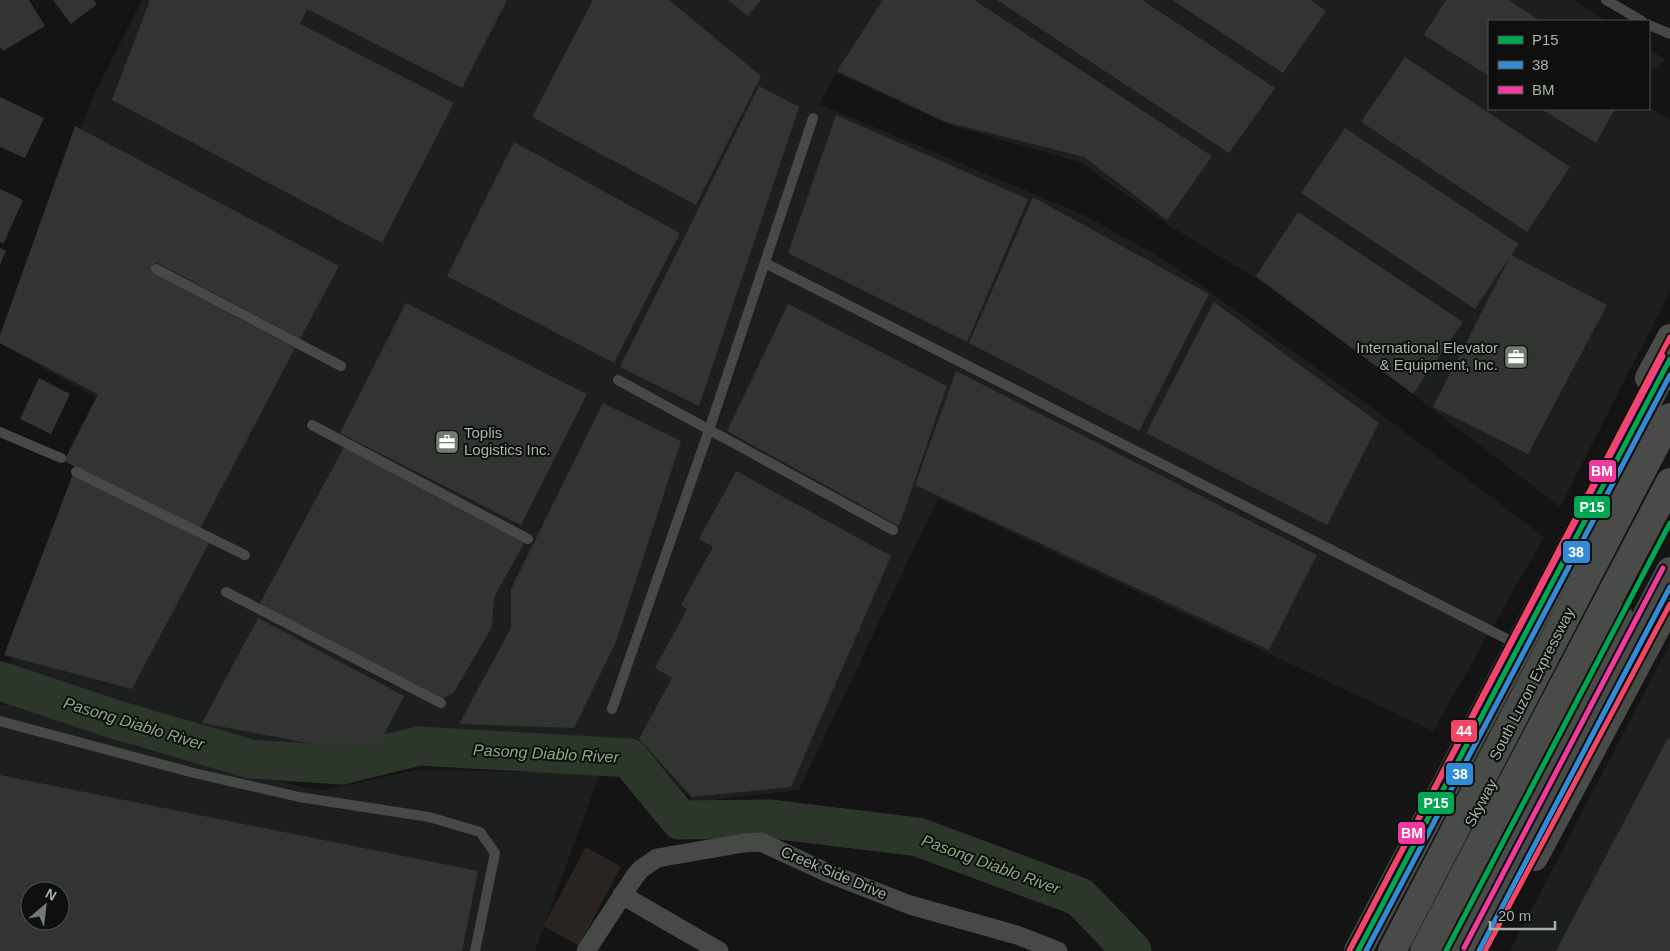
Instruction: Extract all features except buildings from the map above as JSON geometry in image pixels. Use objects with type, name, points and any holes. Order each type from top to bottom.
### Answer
[{"type":"highway","points":[[1358,951],[1670,359]]},
{"type":"highway","name":"South Luzon Expressway","points":[[1392,951],[1670,417]]},
{"type":"highway","name":"Skyway","points":[[1404,951],[1670,443]]},
{"type":"highway","name":"Skyway","points":[[1424,951],[1670,482]]},
{"type":"highway","points":[[1446,951],[1670,523]]},
{"type":"highway","points":[[1471,951],[1670,572]]},
{"type":"main road","points":[[1349,951],[1670,337]]},
{"type":"main road","points":[[1486,951],[1670,604]]},
{"type":"street","name":"Creek Side Drive","points":[[586,951],[642,869],[657,858],[744,843],[761,842],[828,873],[910,905],[1017,935],[1058,951]]},
{"type":"street","points":[[622,896],[719,951]]},
{"type":"lane","points":[[1606,0],[1640,20]]},
{"type":"lane","points":[[1650,25],[1670,34]]},
{"type":"lane","points":[[612,708],[709,430],[814,118]]},
{"type":"lane","points":[[765,264],[1511,641]]},
{"type":"lane","points":[[156,269],[341,366]]},
{"type":"lane","points":[[618,380],[893,530]]},
{"type":"lane","points":[[312,425],[528,539]]},
{"type":"lane","points":[[0,432],[61,458]]},
{"type":"lane","points":[[76,472],[244,555]]},
{"type":"lane","points":[[226,592],[441,704]]},
{"type":"lane","points":[[0,720],[194,773],[299,797],[430,817],[480,832],[495,853],[475,951]]},
{"type":"shaded area","points":[[142,0],[1574,0],[1604,20],[1488,20],[1488,110],[1650,110],[1650,108],[1670,120],[1670,291],[1560,507],[1413,394],[1262,282],[1173,228],[1080,162],[950,125],[836,73],[819,104],[1084,215],[1165,260],[1385,417],[1544,537],[1433,731],[938,498],[799,790],[694,802],[639,745],[463,733],[340,765],[265,752],[10,666],[97,398],[1,344],[90,103]]},
{"type":"shaded area","points":[[1650,50],[1666,60],[1650,73]]},
{"type":"shaded area","points":[[1670,642],[1670,951],[1510,951],[1667,649]]},
{"type":"shaded area","points":[[10,704],[154,752],[320,791],[416,770],[600,773],[535,951],[0,951],[0,706]]},
{"type":"shaded area","points":[[586,847],[621,867],[579,946],[543,926]]},
{"type":"waterway","name":"Pasong Diablo River","points":[[0,681],[117,720],[251,759],[341,765],[419,746],[629,758],[680,820],[771,819],[918,837],[1080,897],[1132,951]]},
{"type":"transit line","name":"44","points":[[1349,951],[1670,337]]},
{"type":"transit line","name":"BM","points":[[1351,948],[1663,356]]},
{"type":"transit line","name":"P15","points":[[1358,951],[1670,359]]},
{"type":"transit line","name":"38","points":[[1366,951],[1670,375]]},
{"type":"transit line","name":"P15","points":[[1446,951],[1670,523]]},
{"type":"transit line","name":"BM","points":[[1464,948],[1663,568]]},
{"type":"transit line","name":"38","points":[[1479,951],[1670,587]]},
{"type":"transit line","name":"44","points":[[1485,951],[1670,604]]},
{"type":"place","name":"International Elevator & Equipment, Inc.","points":[[1516,357]]},
{"type":"place","name":"Toplis Logistics Inc.","points":[[447,442]]}]
